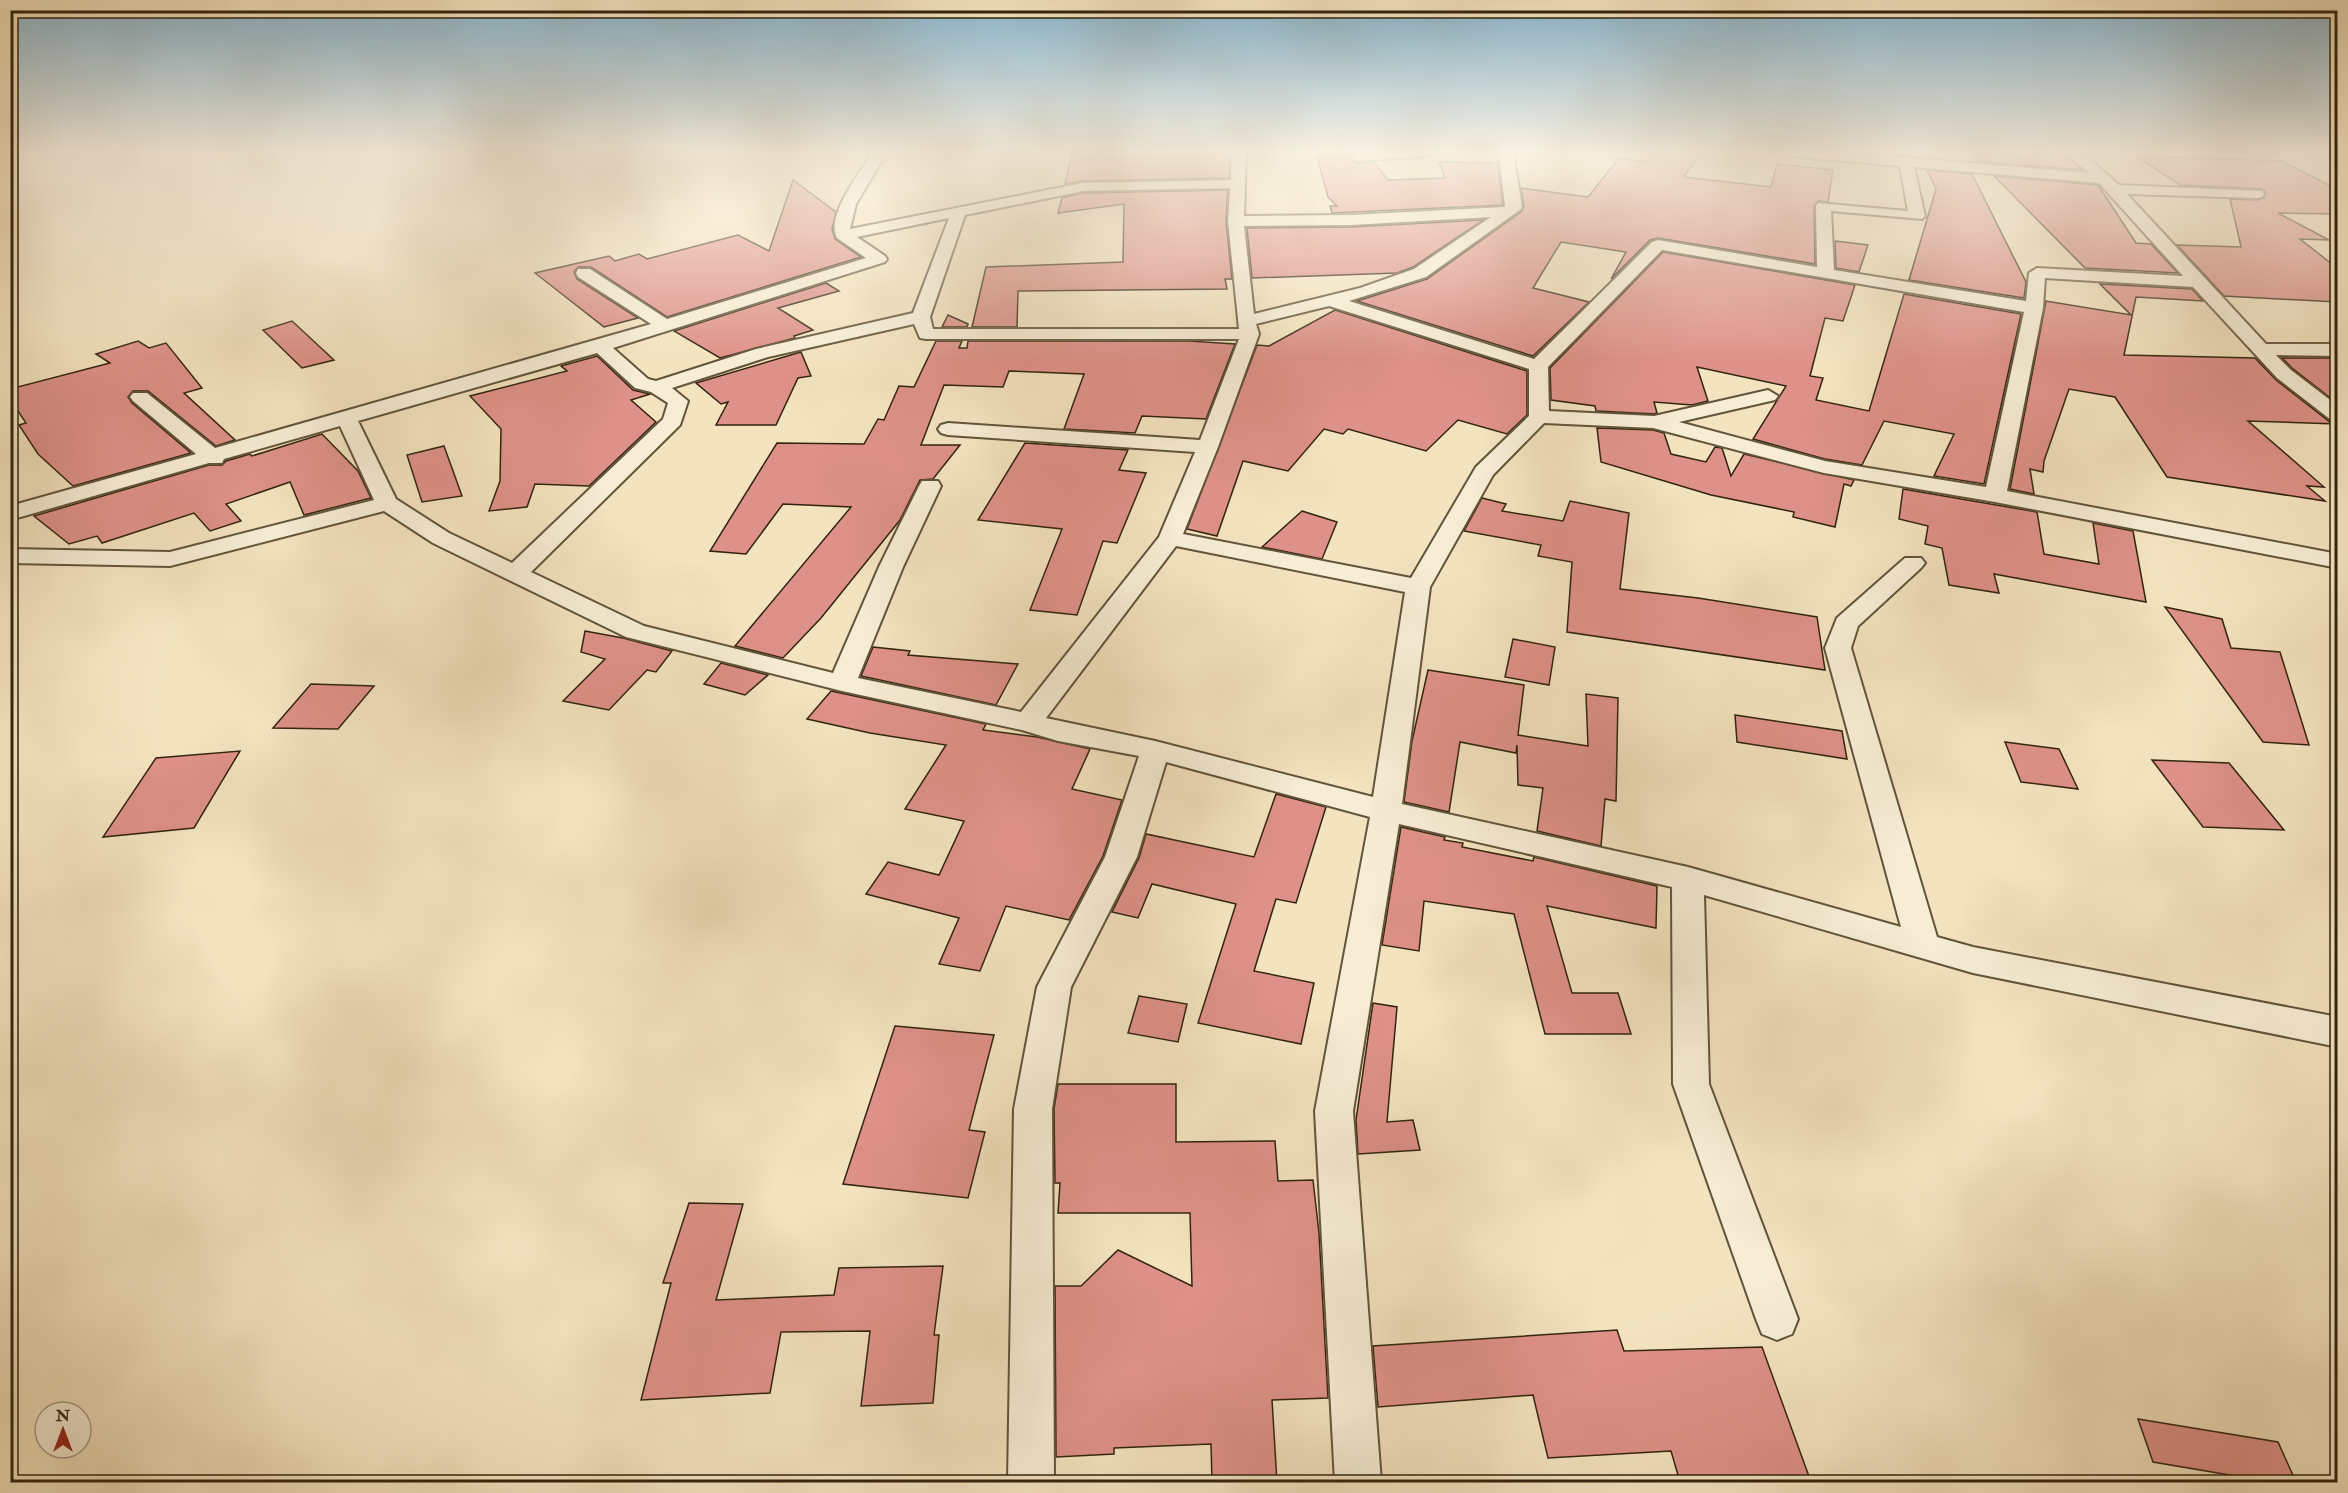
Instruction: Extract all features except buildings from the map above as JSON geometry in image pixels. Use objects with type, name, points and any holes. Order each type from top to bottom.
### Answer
[{"type":"street","points":[[10,513],[214,458],[600,346],[879,259],[843,235],[841,228],[843,222]]},
{"type":"street","points":[[843,235],[910,222]]},
{"type":"street","points":[[955,222],[921,317],[927,334],[1248,328],[1420,273],[1495,222]]},
{"type":"street","points":[[1028,722],[1170,538],[1208,447],[1248,328],[1236,222]]},
{"type":"street","points":[[1824,222],[1826,274]]},
{"type":"street","points":[[2142,222],[2201,282],[2284,374],[2337,416]]},
{"type":"street","points":[[1358,1482],[1335,1111],[1386,811],[1418,587],[1484,472],[1539,417],[1538,366],[1658,245],[2034,308]]},
{"type":"street","points":[[584,273],[664,325]]},
{"type":"street","points":[[1995,495],[2034,308],[2037,273],[2201,282]]},
{"type":"street","points":[[1330,301],[1538,366]]},
{"type":"street","points":[[657,387],[763,353],[921,317]]},
{"type":"street","points":[[514,575],[674,422],[678,401],[657,387],[642,384],[600,346]]},
{"type":"street","points":[[2261,349],[2337,350]]},
{"type":"street","points":[[1654,422],[1768,396]]},
{"type":"street","points":[[140,397],[214,458]]},
{"type":"street","points":[[1539,417],[1654,422],[1824,467],[1995,495],[2337,561]]},
{"type":"street","points":[[347,418],[387,503],[441,538],[635,632],[842,683],[1028,722],[1058,732],[1155,750],[1386,811],[1688,879],[1973,960],[2337,1032]]},
{"type":"street","points":[[948,429],[1208,447]]},
{"type":"street","points":[[842,683],[891,567],[930,486]]},
{"type":"street","points":[[10,556],[170,559],[387,503]]},
{"type":"street","points":[[1170,538],[1418,587]]},
{"type":"street","points":[[1913,563],[1846,623],[1838,648],[1923,947]]},
{"type":"street","points":[[1032,1482],[1033,1109],[1054,987],[1121,857],[1155,750]]},
{"type":"street","points":[[1688,879],[1691,1084],[1777,1319]]}]
